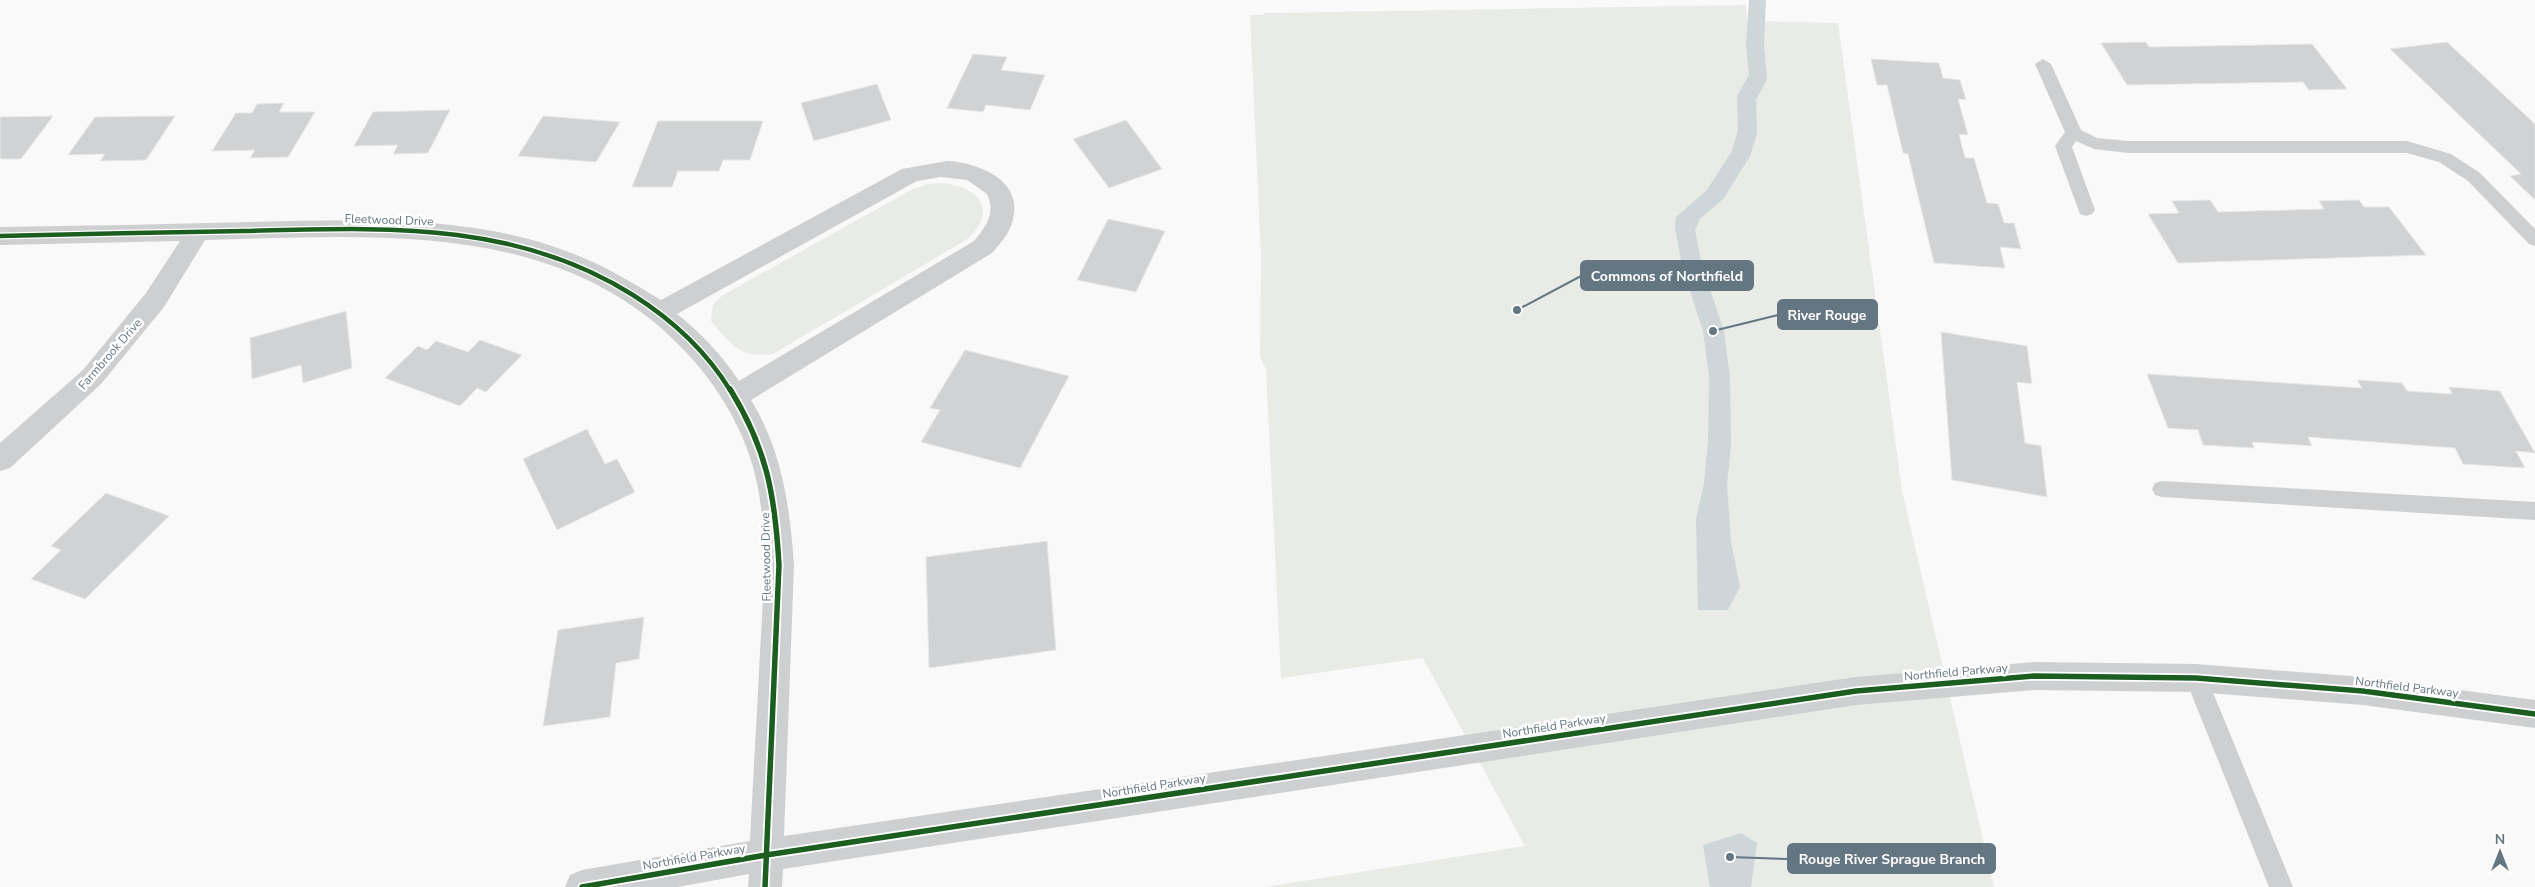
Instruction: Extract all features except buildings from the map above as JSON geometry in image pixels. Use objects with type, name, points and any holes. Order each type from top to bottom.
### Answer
[{"type":"street","points":[[660,312],[910,175],[944,169],[960,170],[988,180],[997,189],[1004,205],[1003,218],[999,230],[983,247],[735,396]]},
{"type":"street","name":"Fleetwood Drive","points":[[0,236],[199,230],[363,228],[414,229],[470,235],[519,246],[564,260],[600,275],[633,293],[682,330],[712,362],[735,396],[754,430],[766,465],[776,515],[779,565],[766,871]]},
{"type":"street","name":"Farmbrook Drive","points":[[0,460],[42,424],[104,362],[155,300],[199,230]]},
{"type":"street","name":"Northfield Parkway","points":[[582,887],[766,871],[1856,691],[2034,676],[2196,678],[2363,691],[2535,714]]},
{"type":"lane","points":[[2043,64],[2074,133],[2094,143],[2128,147],[2408,147],[2445,158],[2474,177],[2535,240]]},
{"type":"lane","points":[[2074,133],[2063,146],[2086,210]]},
{"type":"lane","points":[[2162,489],[2535,511]]},
{"type":"lane","points":[[2196,678],[2281,887]]},
{"type":"shaded area","points":[[1749,0],[1766,0],[1764,45],[1767,79],[1756,100],[1757,134],[1750,156],[1724,198],[1700,219],[1695,230],[1702,266],[1724,331],[1730,378],[1731,446],[1727,484],[1731,542],[1740,587],[1728,610],[1698,610],[1696,519],[1704,483],[1708,442],[1709,376],[1703,331],[1682,266],[1675,228],[1676,217],[1707,190],[1732,151],[1738,130],[1737,96],[1749,75],[1746,43]]},
{"type":"shaded area","points":[[1746,5],[1747,21],[1838,23],[1902,491],[1994,887],[1266,887],[1525,846],[1423,658],[1281,678],[1266,369],[1260,357],[1261,256],[1250,15],[1263,15],[1264,13]]},
{"type":"shaded area","points":[[939,183],[964,189],[974,194],[980,201],[983,209],[982,219],[966,240],[773,354],[762,355],[744,352],[724,337],[711,321],[713,304],[723,295],[911,190],[928,184]]},
{"type":"shaded area","points":[[1741,833],[1757,843],[1751,887],[1710,887],[1703,845]]},
{"type":"cycle path","points":[[0,236],[363,228],[468,235],[517,245],[565,260],[610,281],[652,307],[689,338],[721,375],[747,417],[766,464],[774,501],[779,565],[765,887]]},
{"type":"cycle path","points":[[582,887],[766,855],[1856,691],[2034,676],[2196,678],[2363,691],[2535,714]]},
{"type":"place","name":"Commons of Northfield","points":[[1517,310]]},
{"type":"place","name":"River Rouge","points":[[1713,331]]},
{"type":"place","name":"Rouge River Sprague Branch","points":[[1730,857]]}]
